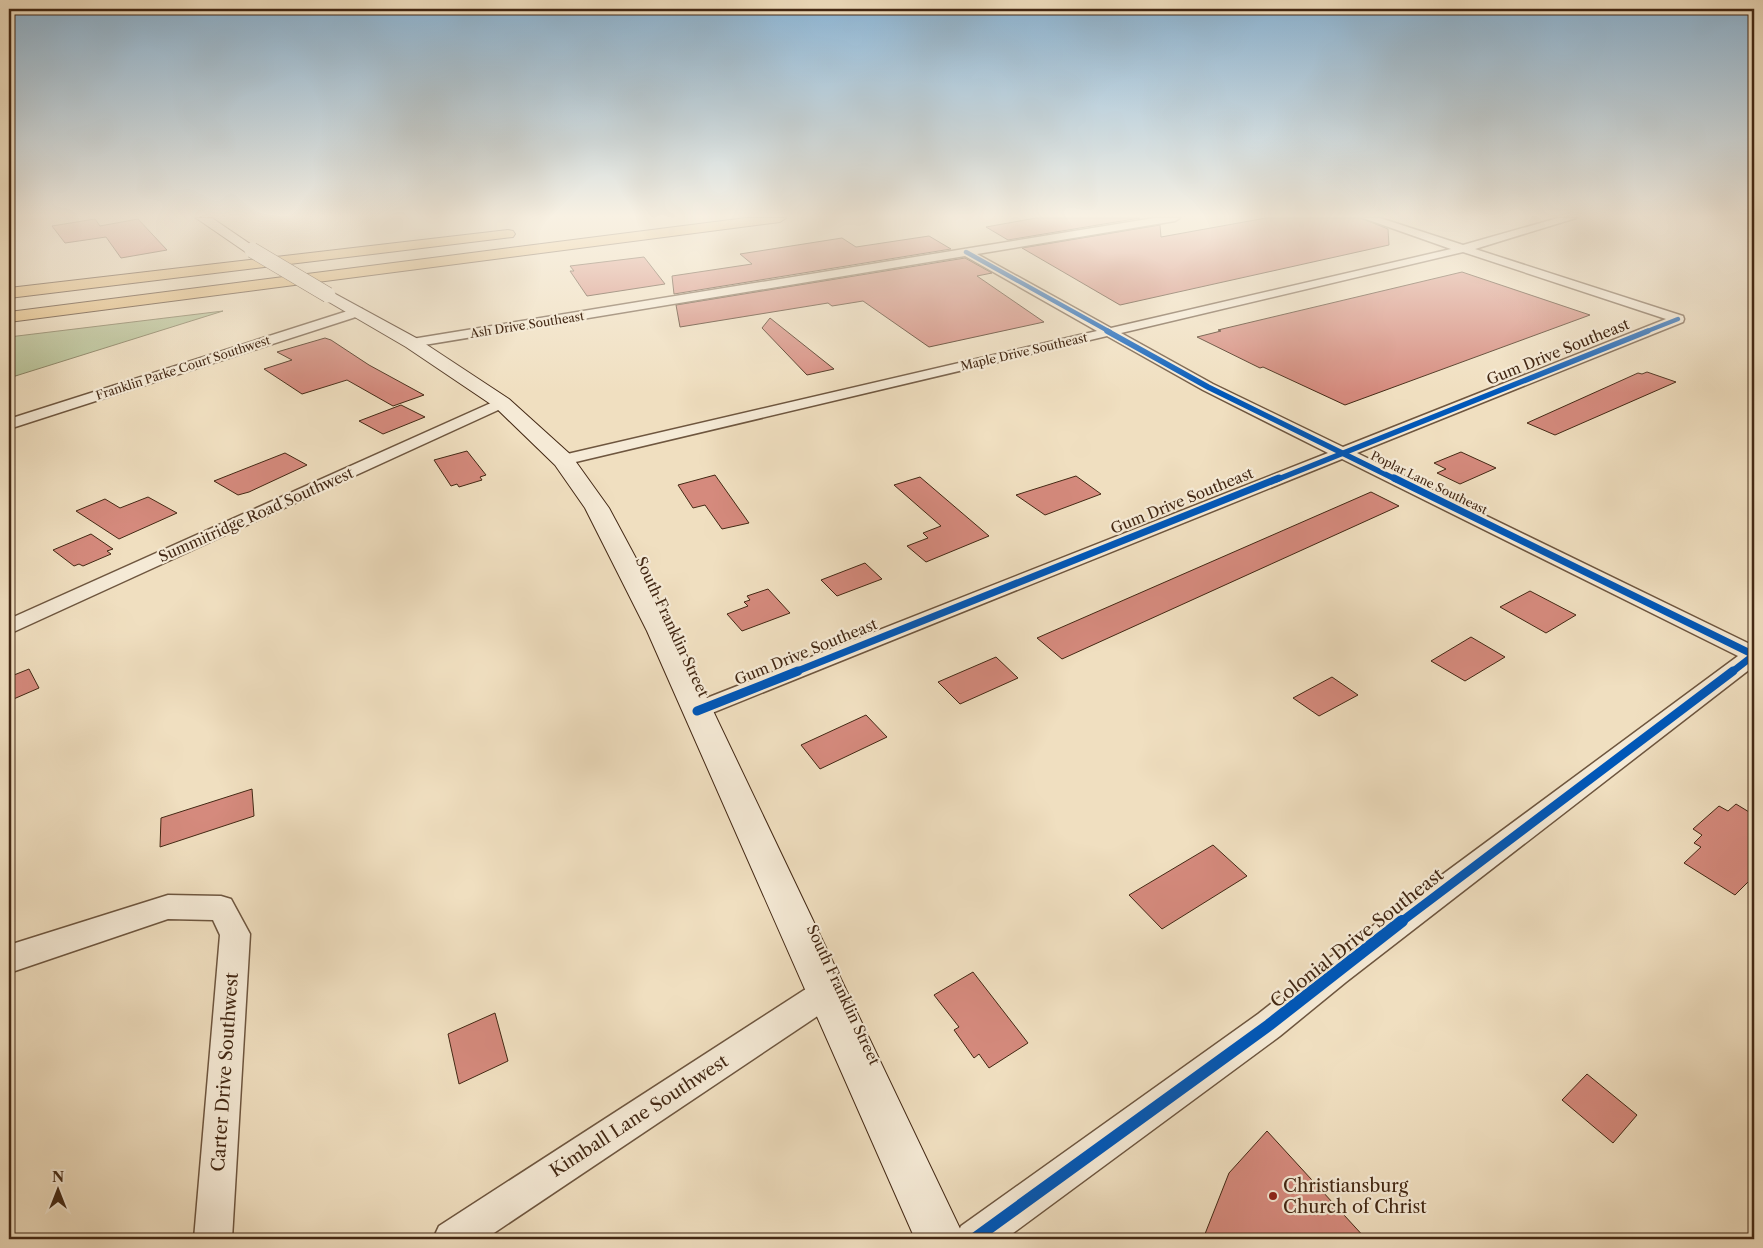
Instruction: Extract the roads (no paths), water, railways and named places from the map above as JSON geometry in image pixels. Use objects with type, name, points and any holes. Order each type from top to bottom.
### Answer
[{"type":"highway","points":[[9,293],[150,276]]},
{"type":"highway","points":[[9,317],[326,276]]},
{"type":"main road","name":"South Franklin Street","points":[[296,276],[412,343],[502,404],[533,430],[563,460],[597,508],[628,566],[697,711],[940,1239]]},
{"type":"street","name":"Ash Drive Southeast","points":[[412,343],[818,276]]},
{"type":"street","name":"Poplar Lane Southeast","points":[[1009,276],[1208,387],[1754,655]]},
{"type":"street","name":"Maple Drive Southeast","points":[[563,460],[1349,276]]},
{"type":"street","name":"Gum Drive Southeast","points":[[697,711],[1341,452],[1678,320],[1544,276]]},
{"type":"street","name":"Franklin Parke Court Southwest","points":[[9,424],[357,312]]},
{"type":"street","name":"Summitridge Road Southwest","points":[[9,627],[502,404]]},
{"type":"street","name":"Colonial Drive Southeast","points":[[974,1239],[1269,1025],[1343,966],[1754,655]]},
{"type":"street","name":"Carter Drive Southwest","points":[[9,959],[72,937],[168,908],[221,908],[235,934],[213,1239]]},
{"type":"street","name":"Kimball Lane Southwest","points":[[452,1239],[826,993]]},
{"type":"place","name":"Christiansburg Church of Christ","points":[[1273,1196]]}]
